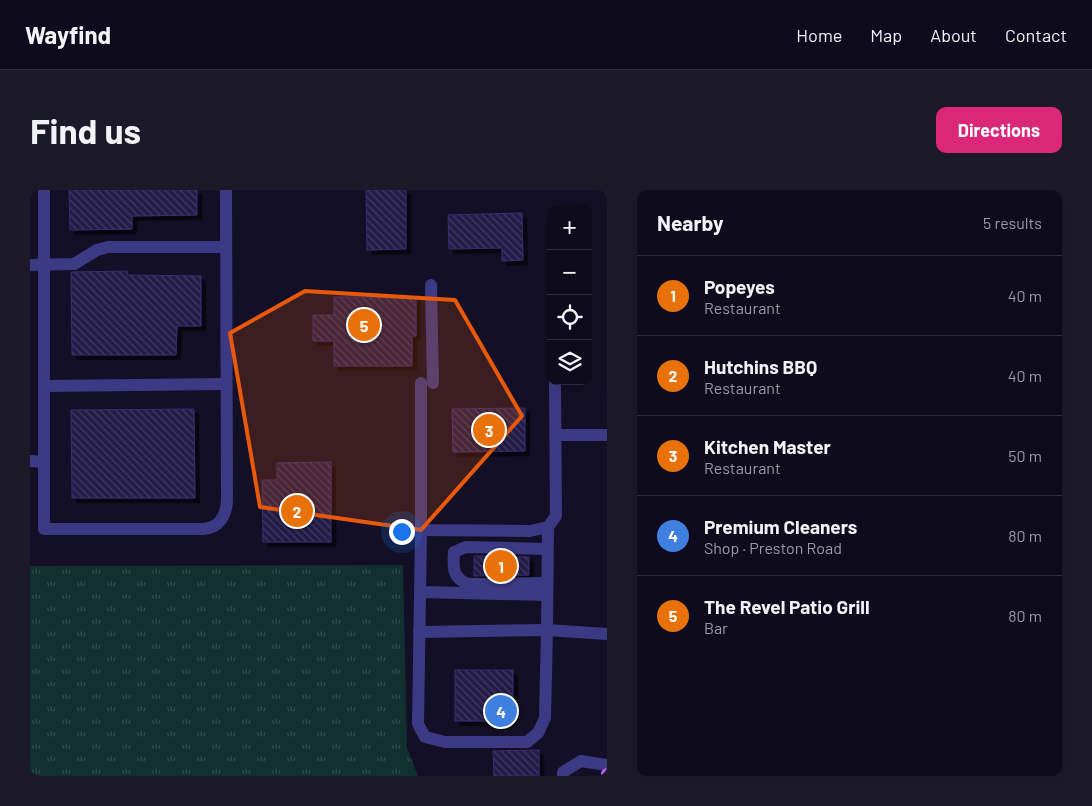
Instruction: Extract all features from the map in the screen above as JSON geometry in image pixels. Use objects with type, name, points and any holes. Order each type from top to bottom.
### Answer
[{"type":"lane","points":[[44,190],[44,530],[203,529],[213,527],[223,517],[226,506],[226,190]]},
{"type":"lane","points":[[30,265],[79,263],[102,248],[226,247]]},
{"type":"lane","points":[[431,284],[421,530],[419,632],[418,724],[425,737],[445,742],[527,742],[538,733],[545,718],[548,527],[556,516],[555,385]]},
{"type":"lane","points":[[44,386],[226,384]]},
{"type":"lane","points":[[556,435],[607,435]]},
{"type":"lane","points":[[30,461],[44,462]]},
{"type":"lane","points":[[421,530],[530,530],[548,527]]},
{"type":"lane","points":[[547,549],[466,547],[456,550],[454,557],[454,573],[460,581],[468,584],[547,589]]},
{"type":"lane","points":[[420,592],[547,589]]},
{"type":"lane","points":[[419,632],[547,630],[607,634]]},
{"type":"lane","points":[[563,776],[563,772],[581,761],[607,765]]},
{"type":"highlighted area","points":[[305,291],[455,300],[522,416],[421,530],[260,507],[230,333]]},
{"type":"green space","points":[[403,565],[407,748],[418,776],[30,776],[30,566]]},
{"type":"building","points":[[69,190],[197,190],[197,215],[132,216],[132,229],[70,230]]},
{"type":"building","points":[[366,190],[406,190],[406,249],[367,250]]},
{"type":"building","points":[[522,213],[523,260],[502,261],[502,248],[449,249],[448,215]]},
{"type":"building","points":[[127,271],[128,275],[201,276],[201,326],[177,326],[176,355],[72,355],[71,272]]},
{"type":"building","points":[[334,297],[416,297],[416,336],[412,336],[412,366],[334,366],[334,341],[313,341],[313,315],[334,315]]},
{"type":"building","points":[[525,408],[525,451],[453,452],[452,409]]},
{"type":"building","points":[[194,409],[195,498],[72,498],[71,410]]},
{"type":"building","points":[[331,462],[331,542],[263,542],[262,480],[277,480],[277,463]]},
{"type":"building","points":[[474,556],[529,557],[529,575],[474,576]]},
{"type":"building","points":[[455,670],[513,670],[513,721],[455,721]]},
{"type":"building","points":[[539,750],[539,776],[494,776],[493,751]]},
{"type":"place","name":"The Revel Patio Grill","points":[[364,325]]},
{"type":"place","name":"Kitchen Master","points":[[489,430]]},
{"type":"place","name":"Hutchins BBQ","points":[[297,511]]},
{"type":"place","name":"Popeyes","points":[[501,566]]},
{"type":"place","name":"Premium Cleaners","points":[[501,711]]}]
